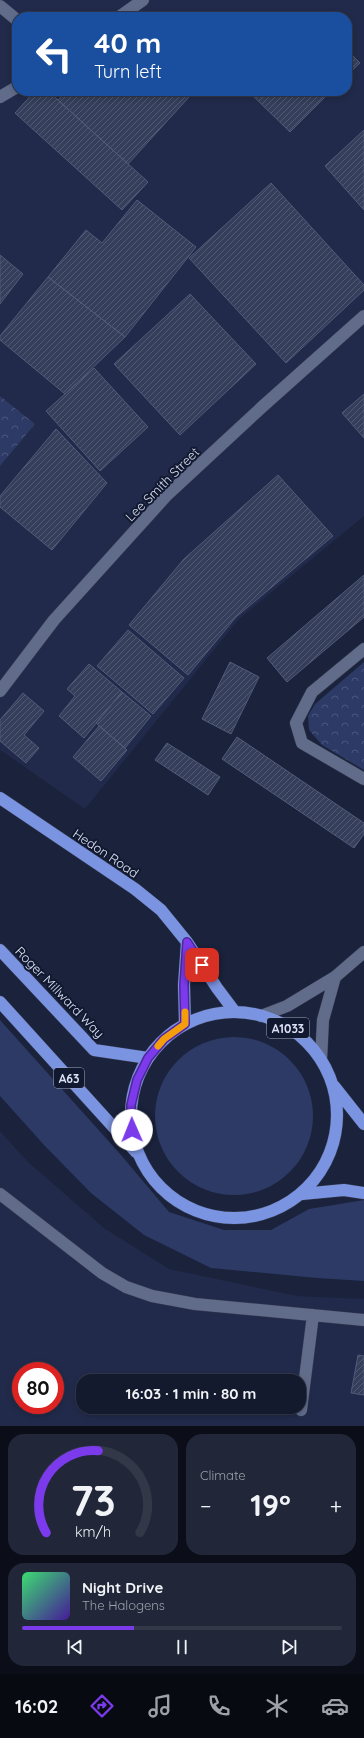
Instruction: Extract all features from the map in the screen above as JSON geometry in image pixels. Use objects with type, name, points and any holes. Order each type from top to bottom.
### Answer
[{"type":"highway","name":"Hedon Road","points":[[0,798],[135,889],[161,910],[187,942],[217,988],[235,1012]]},
{"type":"highway","points":[[185,1024],[184,985],[187,942]]},
{"type":"highway","name":"Roger Millward Way","points":[[0,950],[94,1050],[148,1058]]},
{"type":"highway","name":"A63","points":[[0,1002],[138,1154]]},
{"type":"highway","name":"A1033","points":[[333,1085],[338,1114],[334,1144],[322,1171],[302,1194],[274,1211],[242,1219],[210,1216],[180,1204],[155,1182],[138,1154],[132,1130],[131,1105],[137,1080],[148,1058],[164,1039],[185,1024],[209,1015],[235,1012],[261,1016],[285,1026],[305,1040],[321,1060],[333,1085],[364,1124]]},
{"type":"highway","name":"A1033","points":[[302,1194],[344,1190],[364,1193]]},
{"type":"street","points":[[126,12],[144,0]]},
{"type":"street","points":[[0,6],[12,16]]},
{"type":"street","points":[[0,97],[12,90]]},
{"type":"street","name":"Lee Smith Street","points":[[0,691],[54,620],[167,495],[262,407],[364,316]]},
{"type":"street","points":[[364,649],[312,692],[296,723],[302,743],[364,780]]},
{"type":"street","points":[[261,1016],[287,1006],[335,977],[364,952]]},
{"type":"street","points":[[321,1060],[323,1020],[335,977]]},
{"type":"street","points":[[0,1194],[102,1273],[126,1287],[152,1296],[174,1301],[364,1320]]},
{"type":"street","points":[[306,1374],[313,1315]]},
{"type":"shaded area","points":[[0,0],[364,0],[364,516],[239,619],[85,809],[0,750]]},
{"type":"shaded area","points":[[0,1131],[27,1161],[104,1228],[169,1269],[297,1296],[364,1299],[364,1426],[0,1426]]},
{"type":"green space","points":[[0,396],[35,424],[0,466]]},
{"type":"green space","points":[[364,662],[364,770],[322,745],[309,730],[308,716],[315,704]]},
{"type":"green space","points":[[0,1020],[121,1155],[169,1212],[224,1230],[271,1230],[309,1209],[364,1200],[364,1281],[211,1268],[144,1235],[91,1193],[44,1145],[0,1096]]},
{"type":"green space","points":[[242,1037],[257,1040],[271,1046],[290,1060],[300,1072],[310,1093],[313,1116],[310,1139],[300,1160],[290,1172],[278,1182],[257,1192],[242,1195],[226,1195],[211,1192],[190,1182],[178,1172],[168,1160],[158,1139],[156,1131],[155,1108],[158,1093],[168,1072],[178,1060],[190,1050],[211,1040],[219,1038]]},
{"type":"building","points":[[352,55],[360,63],[352,70]]},
{"type":"building","points":[[30,96],[53,96],[148,182],[122,210],[15,113]]},
{"type":"building","points":[[62,96],[189,97],[128,164],[58,100]]},
{"type":"building","points":[[253,96],[326,96],[290,132]]},
{"type":"building","points":[[364,130],[364,210],[325,166]]},
{"type":"building","points":[[271,183],[364,285],[364,290],[286,363],[189,258]]},
{"type":"building","points":[[137,200],[196,247],[125,337],[48,277],[86,230],[102,243]]},
{"type":"building","points":[[0,255],[23,274],[0,304]]},
{"type":"building","points":[[48,277],[125,337],[65,394],[0,340],[0,336]]},
{"type":"building","points":[[190,294],[256,364],[180,435],[114,364]]},
{"type":"building","points":[[94,368],[148,427],[100,471],[46,411]]},
{"type":"building","points":[[364,394],[364,438],[342,413]]},
{"type":"building","points":[[56,429],[107,483],[52,550],[0,507],[0,496]]},
{"type":"building","points":[[278,475],[333,536],[236,617],[188,675],[129,625],[184,559]]},
{"type":"building","points":[[364,575],[364,617],[287,682],[267,658]]},
{"type":"building","points":[[128,630],[184,678],[153,714],[97,666]]},
{"type":"building","points":[[230,662],[259,677],[231,734],[202,719]]},
{"type":"building","points":[[89,664],[122,692],[84,738],[59,716],[75,696],[67,689]]},
{"type":"building","points":[[122,692],[151,716],[125,748],[96,723]]},
{"type":"building","points":[[23,693],[44,711],[24,735],[39,748],[26,763],[0,741],[0,720]]},
{"type":"building","points":[[99,726],[127,750],[101,781],[73,757]]},
{"type":"building","points":[[237,737],[364,823],[364,834],[354,848],[222,759]]},
{"type":"building","points":[[167,743],[220,777],[208,795],[155,760]]},
{"type":"building","points":[[358,1355],[364,1356],[364,1395],[351,1393]]},
{"type":"slow traffic","points":[[158,1046],[164,1039],[185,1024],[185,1012]]},
{"type":"route","points":[[132,1130],[131,1105],[137,1080],[148,1058],[164,1039],[185,1024],[184,985],[187,942],[202,965]]}]
